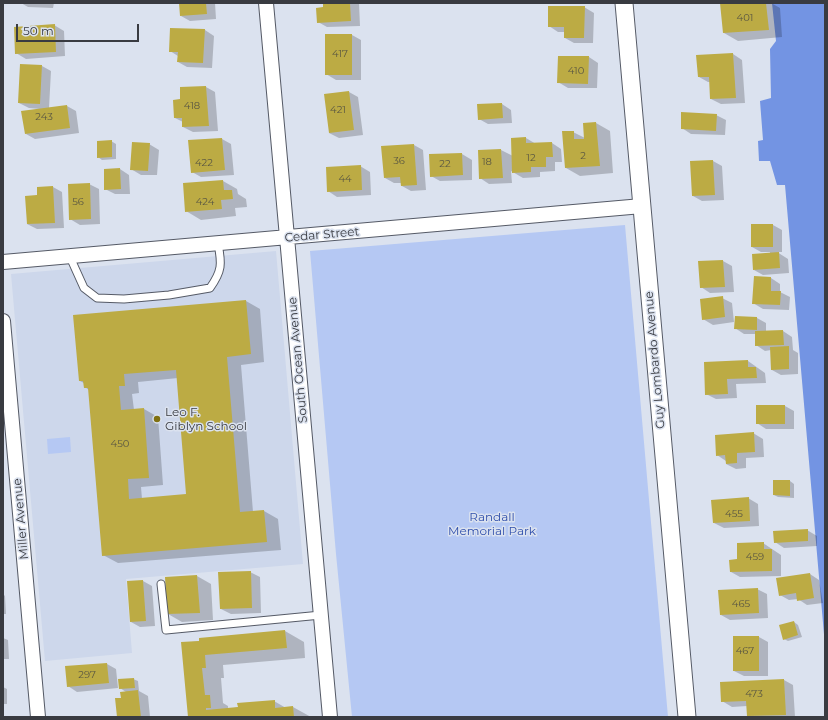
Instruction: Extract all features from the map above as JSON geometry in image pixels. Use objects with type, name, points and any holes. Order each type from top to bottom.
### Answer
[{"type":"street","name":"South Ocean Avenue","points":[[266,3],[330,717]]},
{"type":"street","name":"Guy Lombardo Avenue","points":[[624,3],[687,717]]},
{"type":"street","name":"Cedar Street","points":[[3,262],[642,206]]},
{"type":"street","name":"Miller Avenue","points":[[3,321],[38,717]]},
{"type":"lane","points":[[70,256],[84,288],[97,298],[124,299],[170,295],[210,288],[219,275],[221,262],[218,244]]},
{"type":"lane","points":[[161,584],[166,630],[321,615]]},
{"type":"shaded area","name":"Leo F. Giblyn School","points":[[276,251],[303,564],[126,579],[132,653],[45,661],[11,274]]},
{"type":"green space","name":"Randall Memorial Park","points":[[625,225],[668,717],[352,717],[336,554],[310,251]]},
{"type":"green space","points":[[70,437],[71,452],[48,454],[47,439]]},
{"type":"water","points":[[772,3],[825,3],[825,646],[785,185],[777,185],[770,161],[759,161],[758,141],[763,140],[760,101],[771,98],[770,49],[776,41]]},
{"type":"building","points":[[179,3],[206,3],[207,14],[180,16]]},
{"type":"building","points":[[323,3],[350,3],[351,21],[317,23],[316,8],[323,7]]},
{"type":"building","points":[[720,3],[766,3],[769,30],[723,33]]},
{"type":"building","points":[[548,6],[585,6],[584,38],[564,38],[564,27],[548,27]]},
{"type":"building","points":[[55,24],[56,52],[15,54],[14,27]]},
{"type":"building","points":[[170,28],[205,29],[203,63],[177,62],[178,52],[169,52]]},
{"type":"building","points":[[325,34],[352,34],[352,75],[325,75]]},
{"type":"building","points":[[733,53],[736,98],[710,99],[709,77],[698,77],[696,55]]},
{"type":"building","points":[[558,56],[589,56],[588,84],[557,83]]},
{"type":"building","points":[[20,64],[42,65],[40,104],[18,103]]},
{"type":"building","points":[[206,86],[209,126],[182,127],[182,118],[174,118],[173,100],[180,99],[180,87]]},
{"type":"building","points":[[349,91],[354,130],[329,133],[324,94]]},
{"type":"building","points":[[502,103],[503,118],[478,120],[477,104]]},
{"type":"building","points":[[67,105],[70,128],[25,134],[21,111]]},
{"type":"building","points":[[681,112],[717,114],[716,131],[681,129]]},
{"type":"building","points":[[596,122],[600,166],[565,168],[562,131],[574,131],[574,139],[584,139],[583,123]]},
{"type":"building","points":[[526,137],[526,143],[552,142],[553,157],[546,157],[546,167],[531,167],[531,172],[512,173],[511,138]]},
{"type":"building","points":[[222,138],[225,170],[191,173],[188,140]]},
{"type":"building","points":[[112,140],[112,157],[97,158],[97,141]]},
{"type":"building","points":[[132,142],[150,143],[148,171],[130,170]]},
{"type":"building","points":[[414,144],[417,185],[401,186],[400,177],[384,178],[381,146]]},
{"type":"building","points":[[501,149],[503,178],[479,179],[478,150]]},
{"type":"building","points":[[462,153],[463,175],[430,177],[429,154]]},
{"type":"building","points":[[713,160],[715,195],[692,196],[690,161]]},
{"type":"building","points":[[361,165],[362,190],[327,192],[326,167]]},
{"type":"building","points":[[120,168],[121,189],[104,190],[104,169]]},
{"type":"building","points":[[223,180],[224,190],[232,190],[233,199],[221,200],[222,209],[185,212],[183,183]]},
{"type":"building","points":[[90,183],[91,219],[69,220],[68,184]]},
{"type":"building","points":[[53,186],[55,223],[27,224],[25,196],[37,195],[37,187]]},
{"type":"building","points":[[751,224],[773,224],[773,247],[751,247]]},
{"type":"building","points":[[779,252],[780,268],[753,270],[752,254]]},
{"type":"building","points":[[723,260],[725,287],[700,288],[698,261]]},
{"type":"building","points":[[754,276],[771,277],[771,291],[781,291],[780,305],[752,304]]},
{"type":"building","points":[[723,296],[725,317],[702,320],[700,299]]},
{"type":"building","points":[[246,300],[251,354],[227,357],[240,512],[264,510],[267,542],[102,556],[88,388],[84,388],[83,381],[79,381],[73,315]],"holes":[[[176,370],[186,494],[129,499],[128,479],[149,478],[144,408],[121,410],[119,386],[125,386],[124,374]]]},
{"type":"building","points":[[735,316],[757,317],[757,330],[734,329]]},
{"type":"building","points":[[783,330],[784,345],[755,346],[755,331]]},
{"type":"building","points":[[789,346],[789,369],[771,370],[770,347]]},
{"type":"building","points":[[748,360],[748,367],[756,367],[757,378],[727,379],[728,394],[705,395],[704,362]]},
{"type":"building","points":[[756,405],[785,405],[785,424],[756,424]]},
{"type":"building","points":[[754,432],[755,452],[737,453],[737,463],[726,464],[725,455],[716,456],[715,435]]},
{"type":"building","points":[[773,480],[790,480],[790,496],[773,495]]},
{"type":"building","points":[[749,497],[750,521],[713,523],[711,500]]},
{"type":"building","points":[[808,529],[808,541],[774,543],[773,531]]},
{"type":"building","points":[[764,542],[764,549],[772,549],[772,571],[730,572],[729,560],[737,559],[737,543]]},
{"type":"building","points":[[251,571],[252,608],[220,609],[218,572]]},
{"type":"building","points":[[810,573],[814,598],[797,601],[796,593],[779,596],[776,578]]},
{"type":"building","points":[[197,575],[200,613],[167,614],[165,577]]},
{"type":"building","points":[[143,580],[146,621],[130,622],[127,581]]},
{"type":"building","points":[[758,588],[759,613],[720,615],[718,590]]},
{"type":"building","points":[[794,621],[798,635],[783,640],[779,625]]},
{"type":"building","points":[[285,630],[287,648],[205,655],[206,668],[202,668],[205,695],[210,695],[211,708],[206,708],[206,710],[238,707],[237,703],[275,700],[275,708],[293,706],[294,717],[188,717],[181,642],[199,641],[199,638]]},
{"type":"building","points":[[733,636],[759,636],[759,671],[733,671]]},
{"type":"building","points":[[107,663],[109,683],[67,687],[65,666]]},
{"type":"building","points":[[134,678],[135,688],[119,689],[118,679]]},
{"type":"building","points":[[784,679],[786,715],[747,716],[746,701],[721,702],[720,682]]},
{"type":"building","points":[[138,690],[141,717],[117,717],[115,698],[121,698],[120,692]]},
{"type":"place","name":"Leo F. Giblyn School","points":[[157,419]]}]
